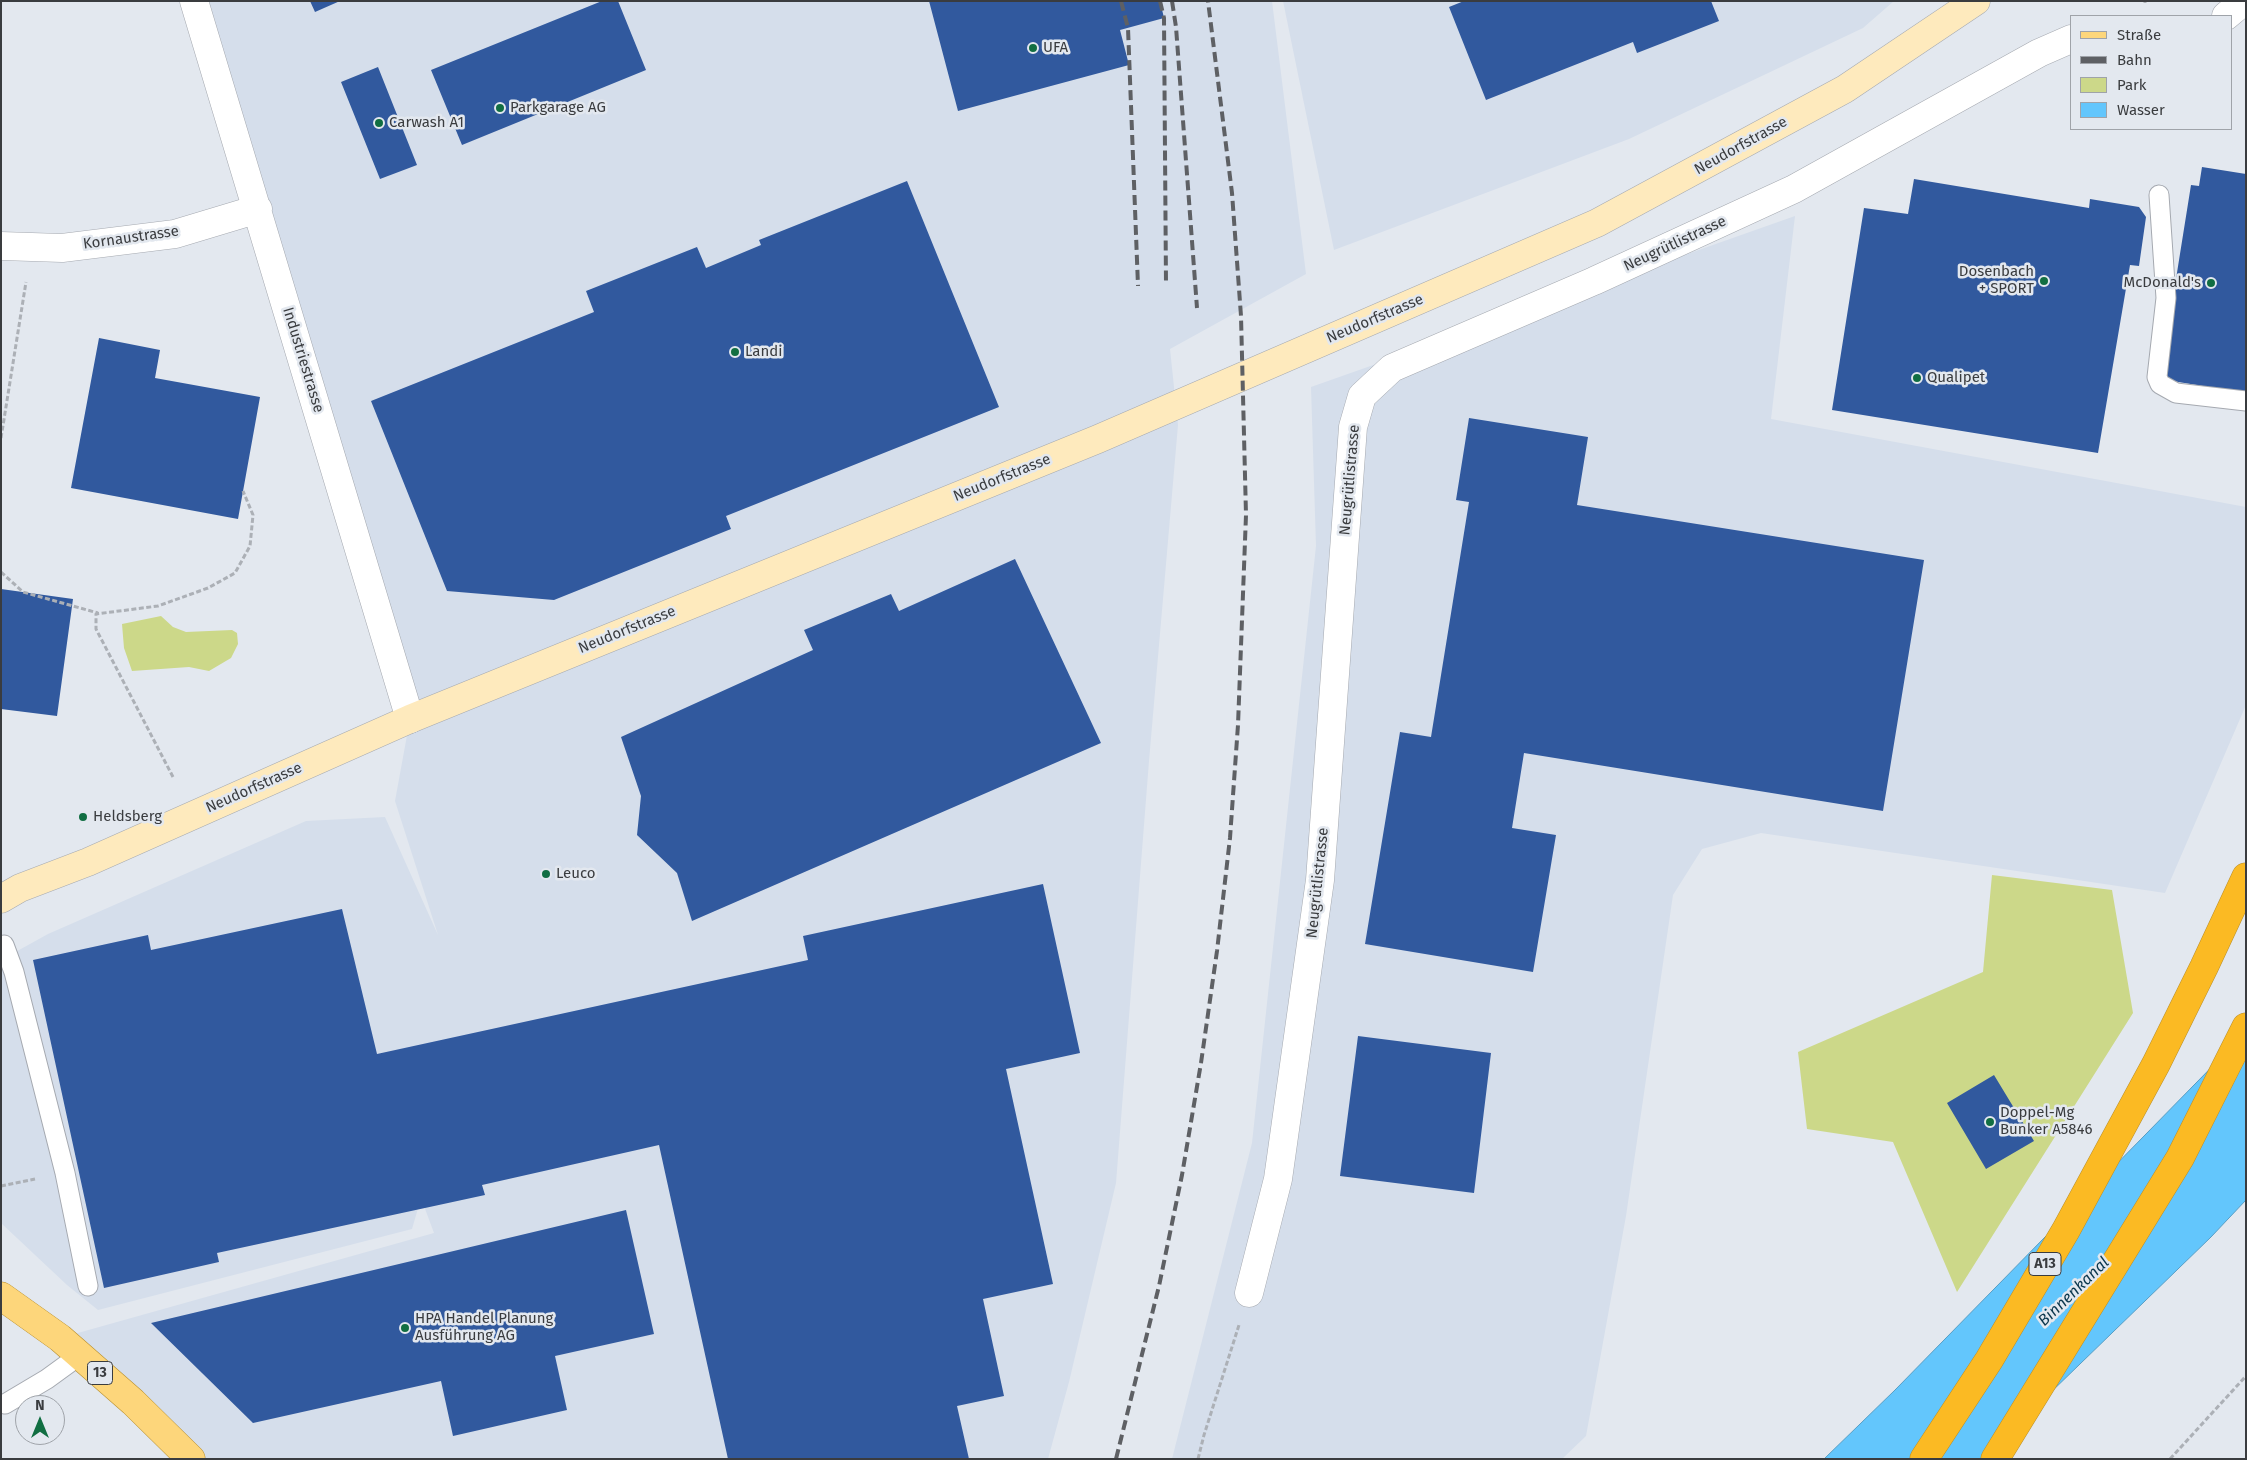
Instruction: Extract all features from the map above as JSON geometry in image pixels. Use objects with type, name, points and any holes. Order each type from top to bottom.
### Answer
[{"type":"highway","name":"A13","points":[[1924,1459],[1989,1360],[2066,1230],[2156,1064],[2246,877]]},
{"type":"highway","points":[[1995,1459],[2180,1158],[2246,1027]]},
{"type":"main road","name":"Neudorfstrasse","points":[[1,899],[20,888],[88,862],[410,719],[1098,439],[1597,224],[1845,88],[1976,1]]},
{"type":"main road","name":"13","points":[[1,1296],[60,1338],[80,1355],[133,1402],[191,1459]]},
{"type":"street","name":"Industriestrasse","points":[[194,1],[410,719]]},
{"type":"street","points":[[2227,15],[2244,1]]},
{"type":"street","name":"Neugrütlistrasse","points":[[1249,1293],[1278,1178],[1320,880],[1353,427],[1362,396],[1392,368],[1594,282],[1794,189],[2023,62],[2070,38]]},
{"type":"street","name":"Kornaustrasse","points":[[1,246],[62,248],[175,234],[258,210]]},
{"type":"lane","points":[[2159,196],[2166,268],[2166,298],[2157,377],[2160,384],[2176,393],[2246,401]]},
{"type":"lane","points":[[4,945],[14,972],[64,1173],[88,1286]]},
{"type":"lane","points":[[5,1404],[47,1379],[80,1355]]},
{"type":"path","points":[[1,438],[32,247]]},
{"type":"path","points":[[1,572],[23,592],[98,614],[158,606],[208,588],[235,573],[250,546],[253,515],[243,490]]},
{"type":"path","points":[[98,614],[96,614],[96,629],[173,777]]},
{"type":"path","points":[[1198,1459],[1249,1293]]},
{"type":"path","points":[[2170,1459],[2246,1376]]},
{"type":"shaded area","points":[[188,1],[1272,1],[1306,274],[1170,349],[1178,425],[1149,761],[1116,1183],[1069,1382],[1048,1459],[191,1459],[60,1338],[434,1233],[421,1198],[412,1229],[98,1310],[67,1285],[1,1223],[1,960],[48,934],[306,821],[385,817],[438,935],[395,801],[410,719]]},
{"type":"shaded area","points":[[1283,1],[1894,1],[1863,28],[1629,139],[1334,250]]},
{"type":"shaded area","points":[[1795,216],[1771,419],[2246,507],[2246,705],[2165,893],[1761,833],[1702,849],[1673,895],[1626,1216],[1586,1436],[1562,1459],[1172,1459],[1252,1143],[1316,546],[1311,387]]},
{"type":"green space","points":[[161,616],[173,627],[186,632],[232,630],[237,633],[238,644],[231,658],[209,671],[189,667],[132,671],[124,648],[122,624]]},
{"type":"green space","points":[[1992,875],[2112,890],[2133,1013],[1957,1292],[1893,1142],[1807,1129],[1798,1052],[1983,972]]},
{"type":"water","name":"Binnenkanal","points":[[2246,1032],[2246,1200],[2211,1237],[1982,1459],[1824,1459],[1895,1390]]},
{"type":"building","points":[[310,1],[340,1],[315,12]]},
{"type":"building","name":"Parkgarage AG","points":[[602,1],[618,1],[646,70],[462,145],[431,70]]},
{"type":"building","name":"UFA","points":[[929,1],[1160,1],[1164,18],[1120,30],[1129,65],[958,111]]},
{"type":"building","points":[[1464,1],[1711,1],[1719,21],[1637,53],[1633,42],[1486,100],[1449,7]]},
{"type":"building","name":"Carwash A1","points":[[378,67],[417,165],[380,179],[341,82]]},
{"type":"building","name":"McDonald's","points":[[2202,167],[2246,174],[2246,393],[2160,379],[2191,185],[2199,186]]},
{"type":"building","points":[[1914,179],[2089,208],[2090,199],[2139,207],[2146,217],[2139,266],[2130,265],[2098,453],[1832,410],[1864,208],[1908,214]]},
{"type":"building","name":"Landi","points":[[907,181],[999,407],[726,516],[731,529],[554,600],[447,591],[371,401],[594,312],[586,291],[697,247],[706,268],[761,245],[759,240]]},
{"type":"building","points":[[99,338],[160,350],[155,378],[260,397],[238,519],[71,488]]},
{"type":"building","points":[[1469,418],[1588,437],[1577,505],[1924,560],[1883,811],[1524,753],[1512,828],[1556,835],[1533,972],[1365,944],[1400,732],[1431,737],[1469,502],[1456,500]]},
{"type":"building","points":[[1015,559],[1101,743],[692,921],[677,873],[637,835],[641,796],[621,737],[813,650],[804,630],[891,594],[899,611]]},
{"type":"building","points":[[1,589],[73,599],[57,716],[1,709]]},
{"type":"building","points":[[1043,884],[1080,1053],[1006,1069],[1053,1284],[983,1299],[1004,1396],[957,1406],[969,1459],[728,1459],[659,1145],[482,1185],[485,1195],[217,1253],[219,1262],[104,1288],[33,960],[148,935],[151,950],[342,909],[377,1054],[808,960],[803,936]]},
{"type":"building","points":[[1358,1036],[1491,1053],[1474,1193],[1340,1176]]},
{"type":"building","name":"Doppel-Mg Bunker A5846","points":[[1994,1075],[2034,1141],[1986,1169],[1947,1103]]},
{"type":"building","name":"HPA Handel Planung Ausführung AG","points":[[626,1210],[654,1334],[555,1356],[567,1410],[453,1436],[441,1381],[253,1423],[151,1323]]},
{"type":"railway","points":[[1121,1],[1128,28],[1138,286]]},
{"type":"railway","points":[[1160,1],[1164,18],[1166,284]]},
{"type":"railway","points":[[1172,1],[1176,27],[1197,308]]},
{"type":"railway","points":[[1116,1459],[1159,1286],[1182,1175],[1201,1063],[1217,951],[1230,838],[1238,725],[1246,515],[1241,316],[1232,193],[1208,1]]},
{"type":"place","name":"UFA","points":[[1033,48]]},
{"type":"place","name":"Parkgarage AG","points":[[500,108]]},
{"type":"place","name":"Carwash A1","points":[[379,123]]},
{"type":"place","name":"Dosenbach + SPORT","points":[[2044,281]]},
{"type":"place","name":"McDonald's","points":[[2211,283]]},
{"type":"place","name":"Landi","points":[[735,352]]},
{"type":"place","name":"Qualipet","points":[[1917,378]]},
{"type":"place","name":"Heldsberg","points":[[83,817]]},
{"type":"place","name":"Leuco","points":[[546,874]]},
{"type":"place","name":"Doppel-Mg Bunker A5846","points":[[1990,1122]]},
{"type":"place","name":"HPA Handel Planung Ausführung AG","points":[[405,1328]]}]
